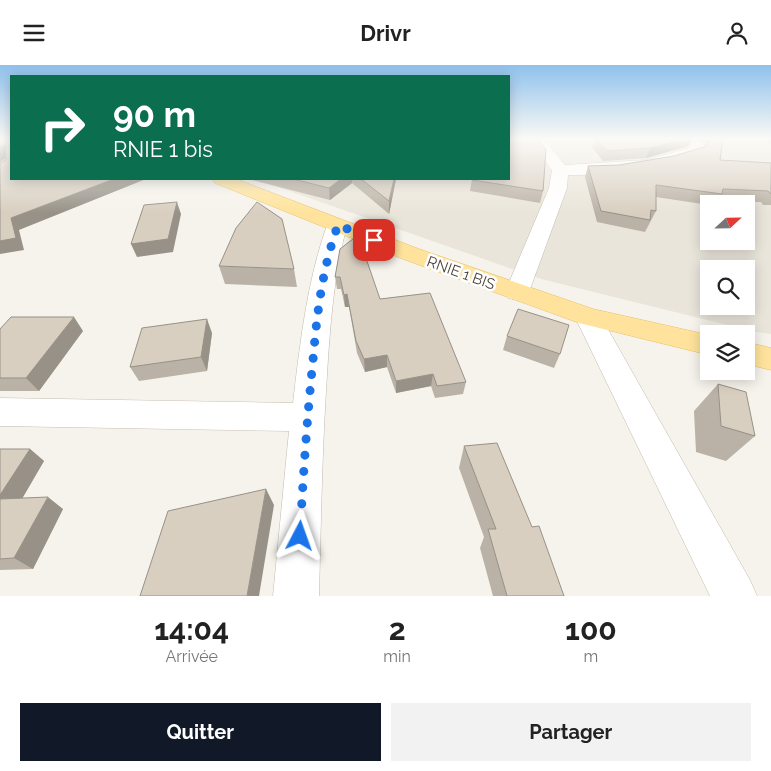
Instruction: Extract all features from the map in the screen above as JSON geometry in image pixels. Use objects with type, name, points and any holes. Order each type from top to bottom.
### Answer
[{"type":"main road","name":"RNIE 1 BIS","points":[[224,180],[411,255],[588,317],[700,343]]},
{"type":"main road","points":[[755,355],[771,359]]},
{"type":"street","points":[[517,292],[558,188],[560,170],[555,164]]},
{"type":"street","points":[[560,170],[657,164]]},
{"type":"street","points":[[296,596],[307,417],[318,305],[327,256],[338,225]]},
{"type":"street","points":[[588,317],[734,596]]},
{"type":"street","points":[[0,411],[307,417]]},
{"type":"shaded area","points":[[510,164],[771,164],[771,334],[755,332],[755,325],[728,325],[541,279],[258,180],[510,180]]},
{"type":"building","points":[[0,164],[10,164],[10,180],[111,180],[11,218],[16,238],[0,241]]},
{"type":"building","points":[[510,164],[545,164],[543,191],[472,180],[510,180]]},
{"type":"building","points":[[771,164],[771,194],[768,191],[723,189],[722,194],[656,185],[656,211],[651,210],[650,220],[601,211],[588,166]]},
{"type":"building","points":[[297,180],[340,180],[329,188]]},
{"type":"building","points":[[362,180],[394,180],[389,201]]},
{"type":"building","points":[[177,202],[168,239],[131,244],[144,205]]},
{"type":"building","points":[[257,202],[282,219],[294,269],[219,266],[236,228]]},
{"type":"building","points":[[358,235],[380,299],[430,293],[466,382],[437,386],[433,374],[396,381],[387,355],[364,359],[356,341],[347,294],[344,295],[340,277],[335,277],[340,249]]},
{"type":"building","points":[[518,309],[569,325],[560,354],[507,336]]},
{"type":"building","points":[[11,317],[74,317],[26,378],[0,378],[0,329]]},
{"type":"building","points":[[207,319],[201,357],[130,367],[142,328]]},
{"type":"building","points":[[718,384],[746,392],[755,436],[721,426]]},
{"type":"building","points":[[497,443],[532,527],[539,526],[564,596],[507,596],[488,529],[496,529],[464,446]]},
{"type":"building","points":[[0,449],[30,449],[0,495]]},
{"type":"building","points":[[266,489],[247,596],[140,596],[168,511]]},
{"type":"building","points":[[48,497],[14,558],[0,559],[0,499]]},
{"type":"route","points":[[300,536],[307,417],[318,305],[327,256],[338,225],[374,240]]}]
